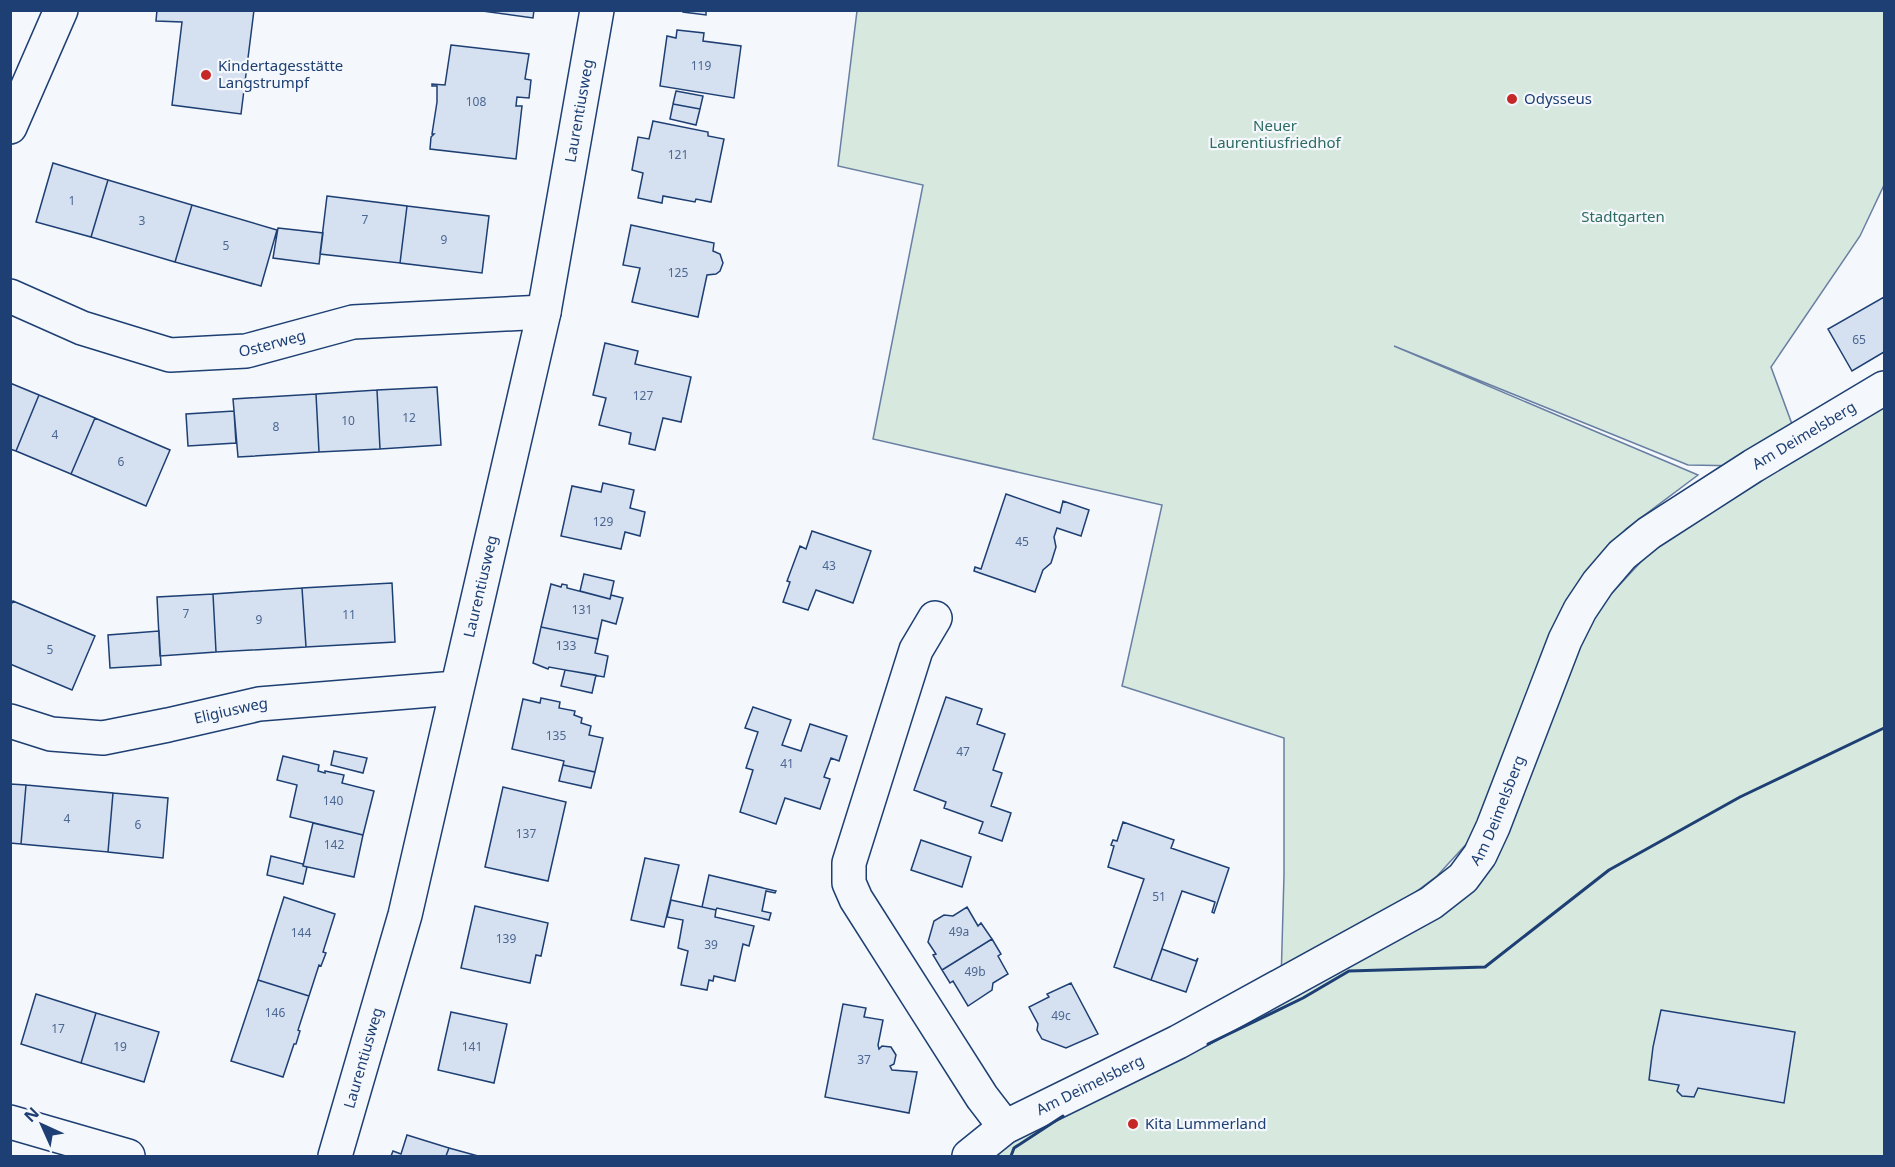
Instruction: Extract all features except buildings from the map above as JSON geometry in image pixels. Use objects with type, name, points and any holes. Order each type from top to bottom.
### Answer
[{"type":"street","points":[[10,127],[61,10]]},
{"type":"street","name":"Laurentiusweg","points":[[335,1156],[405,915],[544,312],[597,10]]},
{"type":"street","name":"Osterweg","points":[[10,296],[82,328],[170,355],[246,351],[353,322],[544,312]]},
{"type":"street","name":"Am Deimelsberg","points":[[969,1156],[1005,1127],[1178,1042],[1431,903],[1463,878],[1480,855],[1493,827],[1565,640],[1580,610],[1598,583],[1622,555],[1649,533],[1753,466],[1884,388]]},
{"type":"street","points":[[935,618],[916,650],[849,863],[849,883],[856,899],[957,1058],[1005,1127]]},
{"type":"street","name":"Eligiusweg","points":[[10,721],[51,734],[104,738],[259,704],[456,688]]},
{"type":"street","points":[[10,1122],[128,1156]]},
{"type":"green space","points":[[857,11],[1884,11],[1884,185],[1860,236],[1771,367],[1796,435],[1745,466],[1688,465],[1394,346],[1698,475],[1626,529],[1576,588],[1470,840],[1437,876],[1394,908],[1281,982],[1284,738],[1122,686],[1162,505],[873,439],[923,185],[838,166]]},
{"type":"green space","points":[[1884,398],[1884,1156],[996,1156],[1011,1143],[1177,1045],[1432,910],[1551,689],[1599,607],[1650,552],[1710,509]]},
{"type":"wall","points":[[1208,1044],[1303,998],[1349,971],[1485,967],[1609,870],[1740,797],[1884,728]]},
{"type":"wall","points":[[1011,1156],[1014,1148],[1063,1116]]},
{"type":"place","name":"Kindertagesstätte Langstrumpf","points":[[206,75]]},
{"type":"place","name":"Odysseus","points":[[1512,99]]},
{"type":"place","name":"Kita Lummerland","points":[[1133,1124]]},
{"type":"park label","name":"Neuer Laurentiusfriedhof","points":[[1275,134]]},
{"type":"park label","name":"Stadtgarten","points":[[1623,217]]}]
